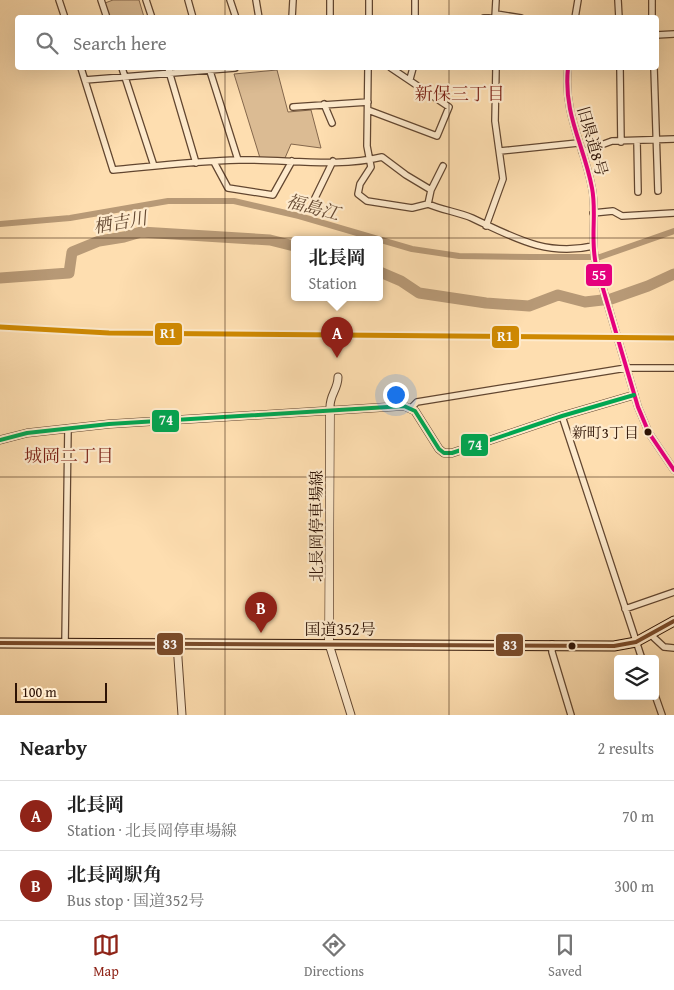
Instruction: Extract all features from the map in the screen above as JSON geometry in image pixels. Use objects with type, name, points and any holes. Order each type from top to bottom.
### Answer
[{"type":"highway","name":"国道352号","points":[[0,644],[552,644],[614,646],[636,642],[674,621]]},
{"type":"main road","name":"北長岡停車場線","points":[[329,644],[330,409]]},
{"type":"street","points":[[59,0],[63,15]]},
{"type":"street","points":[[101,0],[105,15]]},
{"type":"street","points":[[146,0],[151,15]]},
{"type":"street","points":[[188,0],[193,15]]},
{"type":"street","points":[[230,0],[235,15]]},
{"type":"street","points":[[256,0],[258,15]]},
{"type":"street","points":[[292,15],[293,0]]},
{"type":"street","points":[[330,0],[330,15]]},
{"type":"street","points":[[368,15],[369,0]]},
{"type":"street","points":[[415,0],[415,15]]},
{"type":"street","points":[[496,0],[496,15]]},
{"type":"street","points":[[576,15],[578,0]]},
{"type":"street","points":[[618,0],[619,15]]},
{"type":"street","points":[[652,0],[652,15]]},
{"type":"street","points":[[659,35],[674,34]]},
{"type":"street","points":[[82,70],[113,170],[238,160],[333,161],[370,160],[382,157],[406,175],[431,190]]},
{"type":"street","points":[[123,70],[154,166]]},
{"type":"street","points":[[85,80],[190,70]]},
{"type":"street","points":[[210,70],[238,160]]},
{"type":"street","points":[[368,70],[367,146],[371,167],[358,190],[360,198],[412,208],[428,204],[471,218],[486,226],[542,248],[593,249]]},
{"type":"street","points":[[368,110],[437,136],[449,107],[394,70]]},
{"type":"street","points":[[410,80],[412,70]]},
{"type":"street","points":[[486,226],[503,179],[495,110],[496,70]]},
{"type":"street","name":"旧県道8号","points":[[568,70],[568,104],[592,190],[593,249],[596,265],[626,368]]},
{"type":"street","points":[[620,70],[622,142]]},
{"type":"street","points":[[654,70],[658,191]]},
{"type":"street","points":[[169,71],[196,163]]},
{"type":"street","points":[[293,108],[324,104],[368,102]]},
{"type":"street","points":[[324,104],[332,122]]},
{"type":"street","points":[[582,152],[601,143],[674,139]]},
{"type":"street","points":[[637,142],[638,192]]},
{"type":"street","points":[[500,151],[578,143]]},
{"type":"street","points":[[214,162],[228,188],[272,196],[292,161]]},
{"type":"street","points":[[315,198],[333,161]]},
{"type":"street","points":[[428,204],[431,190],[444,166]]},
{"type":"street","points":[[593,213],[613,211],[622,216],[674,213]]},
{"type":"street","points":[[410,408],[417,402],[626,368],[674,368]]},
{"type":"street","points":[[626,368],[649,434],[674,470]]},
{"type":"street","points":[[330,409],[330,399],[338,387],[338,377]]},
{"type":"street","points":[[0,440],[27,433],[68,428],[330,409],[404,406],[410,408],[442,452],[449,454],[562,416],[634,395]]},
{"type":"street","points":[[562,416],[641,655]]},
{"type":"street","points":[[65,643],[68,428]]},
{"type":"street","points":[[625,609],[674,592]]},
{"type":"street","points":[[651,635],[664,647],[674,648]]},
{"type":"street","points":[[177,644],[182,715]]},
{"type":"street","points":[[329,644],[351,715]]},
{"type":"street","points":[[552,644],[552,652],[571,715]]},
{"type":"street","points":[[657,700],[662,715]]},
{"type":"shaded area","points":[[113,0],[139,0],[143,15],[109,15],[105,3]]},
{"type":"shaded area","points":[[277,70],[288,112],[311,110],[321,148],[291,144],[285,158],[260,158],[234,74]]},
{"type":"waterway","name":"福島江","points":[[0,224],[70,218],[168,201],[234,201],[299,216],[367,236]]},
{"type":"waterway","name":"福島江","points":[[383,241],[412,249],[459,256],[600,257],[674,231]]},
{"type":"waterway","name":"栖吉川","points":[[0,278],[69,273],[72,252],[99,241],[141,232],[270,240],[291,245]]},
{"type":"waterway","name":"栖吉川","points":[[383,273],[401,281],[419,293],[486,303],[529,306],[558,295],[585,302],[611,299],[648,286],[674,274]]},
{"type":"transit line","name":"55","points":[[568,70],[567,85],[571,115],[592,188],[596,265],[638,407],[649,433],[674,470]]},
{"type":"transit line","name":"R1","points":[[0,327],[109,333],[674,338]]},
{"type":"transit line","name":"74","points":[[0,440],[27,433],[109,424],[404,406],[415,411],[439,449],[444,453],[452,453],[562,416],[634,395]]},
{"type":"transit line","name":"83","points":[[0,643],[614,646],[636,642],[674,621]]},
{"type":"place","name":"北長岡","points":[[337,358]]},
{"type":"place","name":"新町3丁目","points":[[648,432]]},
{"type":"place","name":"北長岡駅角","points":[[261,633]]},
{"type":"district","name":"新保三丁目","points":[[460,93]]},
{"type":"district","name":"城岡二丁目","points":[[69,455]]}]
